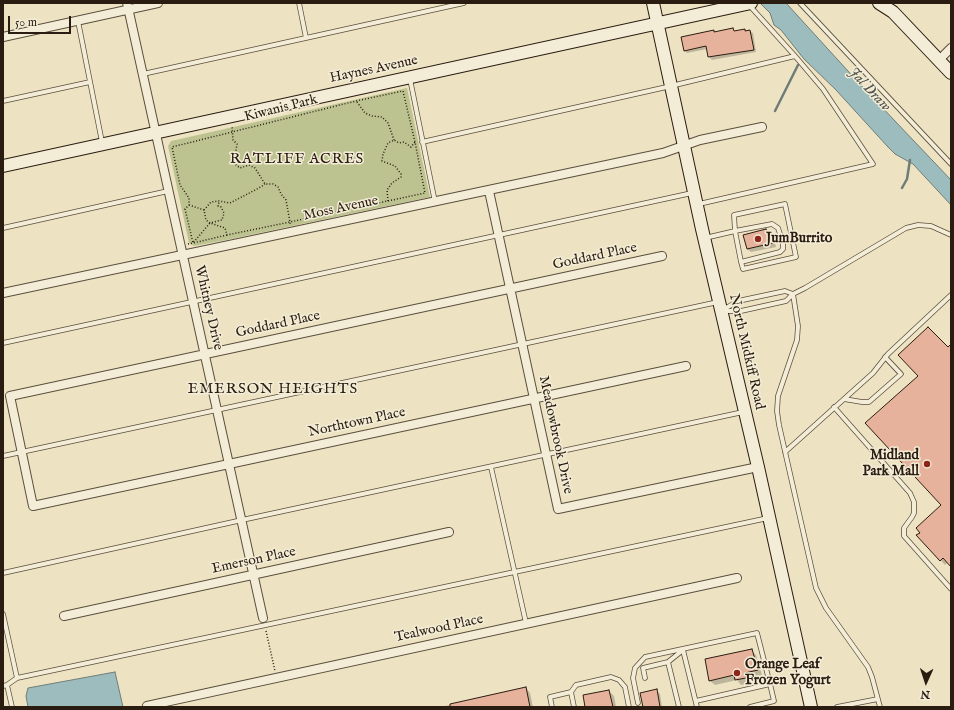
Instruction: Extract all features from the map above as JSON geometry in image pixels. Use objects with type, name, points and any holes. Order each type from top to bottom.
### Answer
[{"type":"street","points":[[3,37],[78,21],[128,6],[158,3]]},
{"type":"street","name":"North Midkiff Road","points":[[653,3],[811,707]]},
{"type":"street","name":"Haynes Avenue","points":[[3,166],[229,117],[355,96],[409,78],[749,3]]},
{"type":"street","points":[[879,3],[893,12],[951,73]]},
{"type":"street","name":"Whitney Drive","points":[[128,6],[264,622]]},
{"type":"street","points":[[939,60],[951,48]]},
{"type":"street","name":"Moss Avenue","points":[[3,293],[663,153],[700,140],[762,127]]},
{"type":"street","name":"Meadowbrook Drive","points":[[488,191],[558,509],[758,467]]},
{"type":"street","name":"Goddard Place","points":[[33,506],[10,396],[662,256]]},
{"type":"street","name":"Northtown Place","points":[[33,506],[686,366]]},
{"type":"street","name":"Emerson Place","points":[[64,616],[449,532]]},
{"type":"street","name":"Tealwood Place","points":[[147,706],[737,578]]},
{"type":"lane","points":[[298,3],[306,38]]},
{"type":"lane","points":[[143,74],[464,3]]},
{"type":"lane","points":[[3,343],[498,235],[696,199],[873,164],[823,89],[749,3]]},
{"type":"lane","points":[[800,3],[951,164]]},
{"type":"lane","points":[[78,21],[102,145]]},
{"type":"lane","points":[[422,142],[671,86],[795,56]]},
{"type":"lane","points":[[409,78],[435,202]]},
{"type":"lane","points":[[3,102],[90,82]]},
{"type":"lane","points":[[3,228],[169,191]]},
{"type":"lane","points":[[785,204],[796,257],[743,269],[735,231],[734,215],[785,204]]},
{"type":"lane","points":[[705,238],[772,224],[778,228],[783,243],[783,249],[780,252],[741,262]]},
{"type":"lane","points":[[720,306],[741,311],[786,301],[793,294],[906,228],[918,225],[931,226],[951,235]]},
{"type":"lane","points":[[3,456],[522,344],[720,306],[785,291],[793,294]]},
{"type":"lane","points":[[793,294],[798,326],[797,340],[780,390],[777,404],[779,425],[816,588],[826,608],[868,667],[880,707]]},
{"type":"lane","points":[[785,452],[873,373],[885,357],[951,295]]},
{"type":"lane","points":[[844,399],[868,402],[901,374],[885,357]]},
{"type":"lane","points":[[834,407],[910,493],[914,502],[914,513],[911,520],[904,528],[904,536],[951,589]]},
{"type":"lane","points":[[3,573],[745,412]]},
{"type":"lane","points":[[491,466],[526,624]]},
{"type":"lane","points":[[12,707],[5,685],[17,678],[264,622],[515,572],[768,518]]},
{"type":"lane","points":[[3,614],[17,678]]},
{"type":"lane","points":[[638,703],[633,678],[635,668],[645,657],[757,633],[774,702],[750,707]]},
{"type":"lane","points":[[645,678],[643,668],[668,662],[683,650]]},
{"type":"lane","points":[[683,650],[697,707]]},
{"type":"lane","points":[[668,662],[679,707]]},
{"type":"lane","points":[[552,707],[550,697],[571,692],[576,685],[611,677],[619,680],[625,687],[629,707]]},
{"type":"lane","points":[[696,701],[770,684]]},
{"type":"lane","points":[[571,692],[574,707]]},
{"type":"lane","points":[[837,707],[878,699]]},
{"type":"path","name":"Kiwanis Park","points":[[403,91],[425,193],[193,243],[185,209],[189,205],[189,198],[180,185],[172,147],[355,96],[403,91]]},
{"type":"path","points":[[355,96],[365,113],[372,116],[382,117],[388,123],[394,140],[399,143],[404,142],[411,147],[415,142]]},
{"type":"path","name":"Kiwanis Park","points":[[229,117],[233,131],[233,140],[237,144],[235,156],[236,165],[240,168],[249,165],[255,168],[265,184],[273,184],[278,187],[286,200],[291,233]]},
{"type":"path","points":[[392,211],[388,201],[387,190],[392,183],[401,177],[401,174],[395,166],[382,161],[383,154],[388,143],[394,140]]},
{"type":"path","points":[[204,210],[212,202],[230,202],[265,184]]},
{"type":"path","points":[[193,243],[210,223],[222,220],[224,213],[221,207],[218,206],[219,201]]},
{"type":"path","points":[[189,205],[204,210]]},
{"type":"path","points":[[204,210],[206,220],[210,223],[225,228],[227,235]]},
{"type":"path","points":[[264,622],[277,678]]},
{"type":"green space","points":[[407,88],[430,197],[226,240],[194,246],[189,243],[168,146],[171,141]]},
{"type":"water","points":[[760,3],[786,3],[858,82],[951,180],[951,205],[913,164],[895,154],[836,90],[804,59],[781,30],[774,25],[770,13]]},
{"type":"water","points":[[115,672],[123,707],[28,707],[26,696],[28,688]]},
{"type":"building","points":[[733,28],[734,31],[745,29],[745,31],[750,30],[754,50],[708,57],[706,46],[684,51],[681,37],[714,30],[714,32]]},
{"type":"building","name":"JumBurrito","points":[[766,229],[768,235],[771,234],[773,243],[747,249],[743,235]]},
{"type":"building","name":"Midland Park Mall","points":[[928,327],[948,347],[951,344],[951,567],[943,558],[940,561],[916,535],[920,533],[916,528],[941,505],[865,423],[918,376],[898,355]]},
{"type":"building","points":[[752,649],[758,670],[745,673],[746,678],[735,680],[734,675],[709,681],[705,659]]},
{"type":"building","points":[[526,687],[530,707],[450,707],[450,704]]},
{"type":"building","points":[[657,689],[660,707],[643,707],[640,693]]},
{"type":"building","points":[[609,690],[613,707],[585,707],[583,695]]},
{"type":"waterway","points":[[775,111],[798,65]]},
{"type":"waterway","points":[[902,188],[907,179],[910,160]]},
{"type":"place","name":"JumBurrito","points":[[758,239]]},
{"type":"place","name":"Midland Park Mall","points":[[927,464]]},
{"type":"place","name":"Orange Leaf Frozen Yogurt","points":[[737,673]]},
{"type":"district","name":"RATLIFF ACRES","points":[[297,160]]},
{"type":"district","name":"EMERSON HEIGHTS","points":[[273,390]]},
{"type":"water label","name":"Jal Draw","points":[[869,90]]}]
